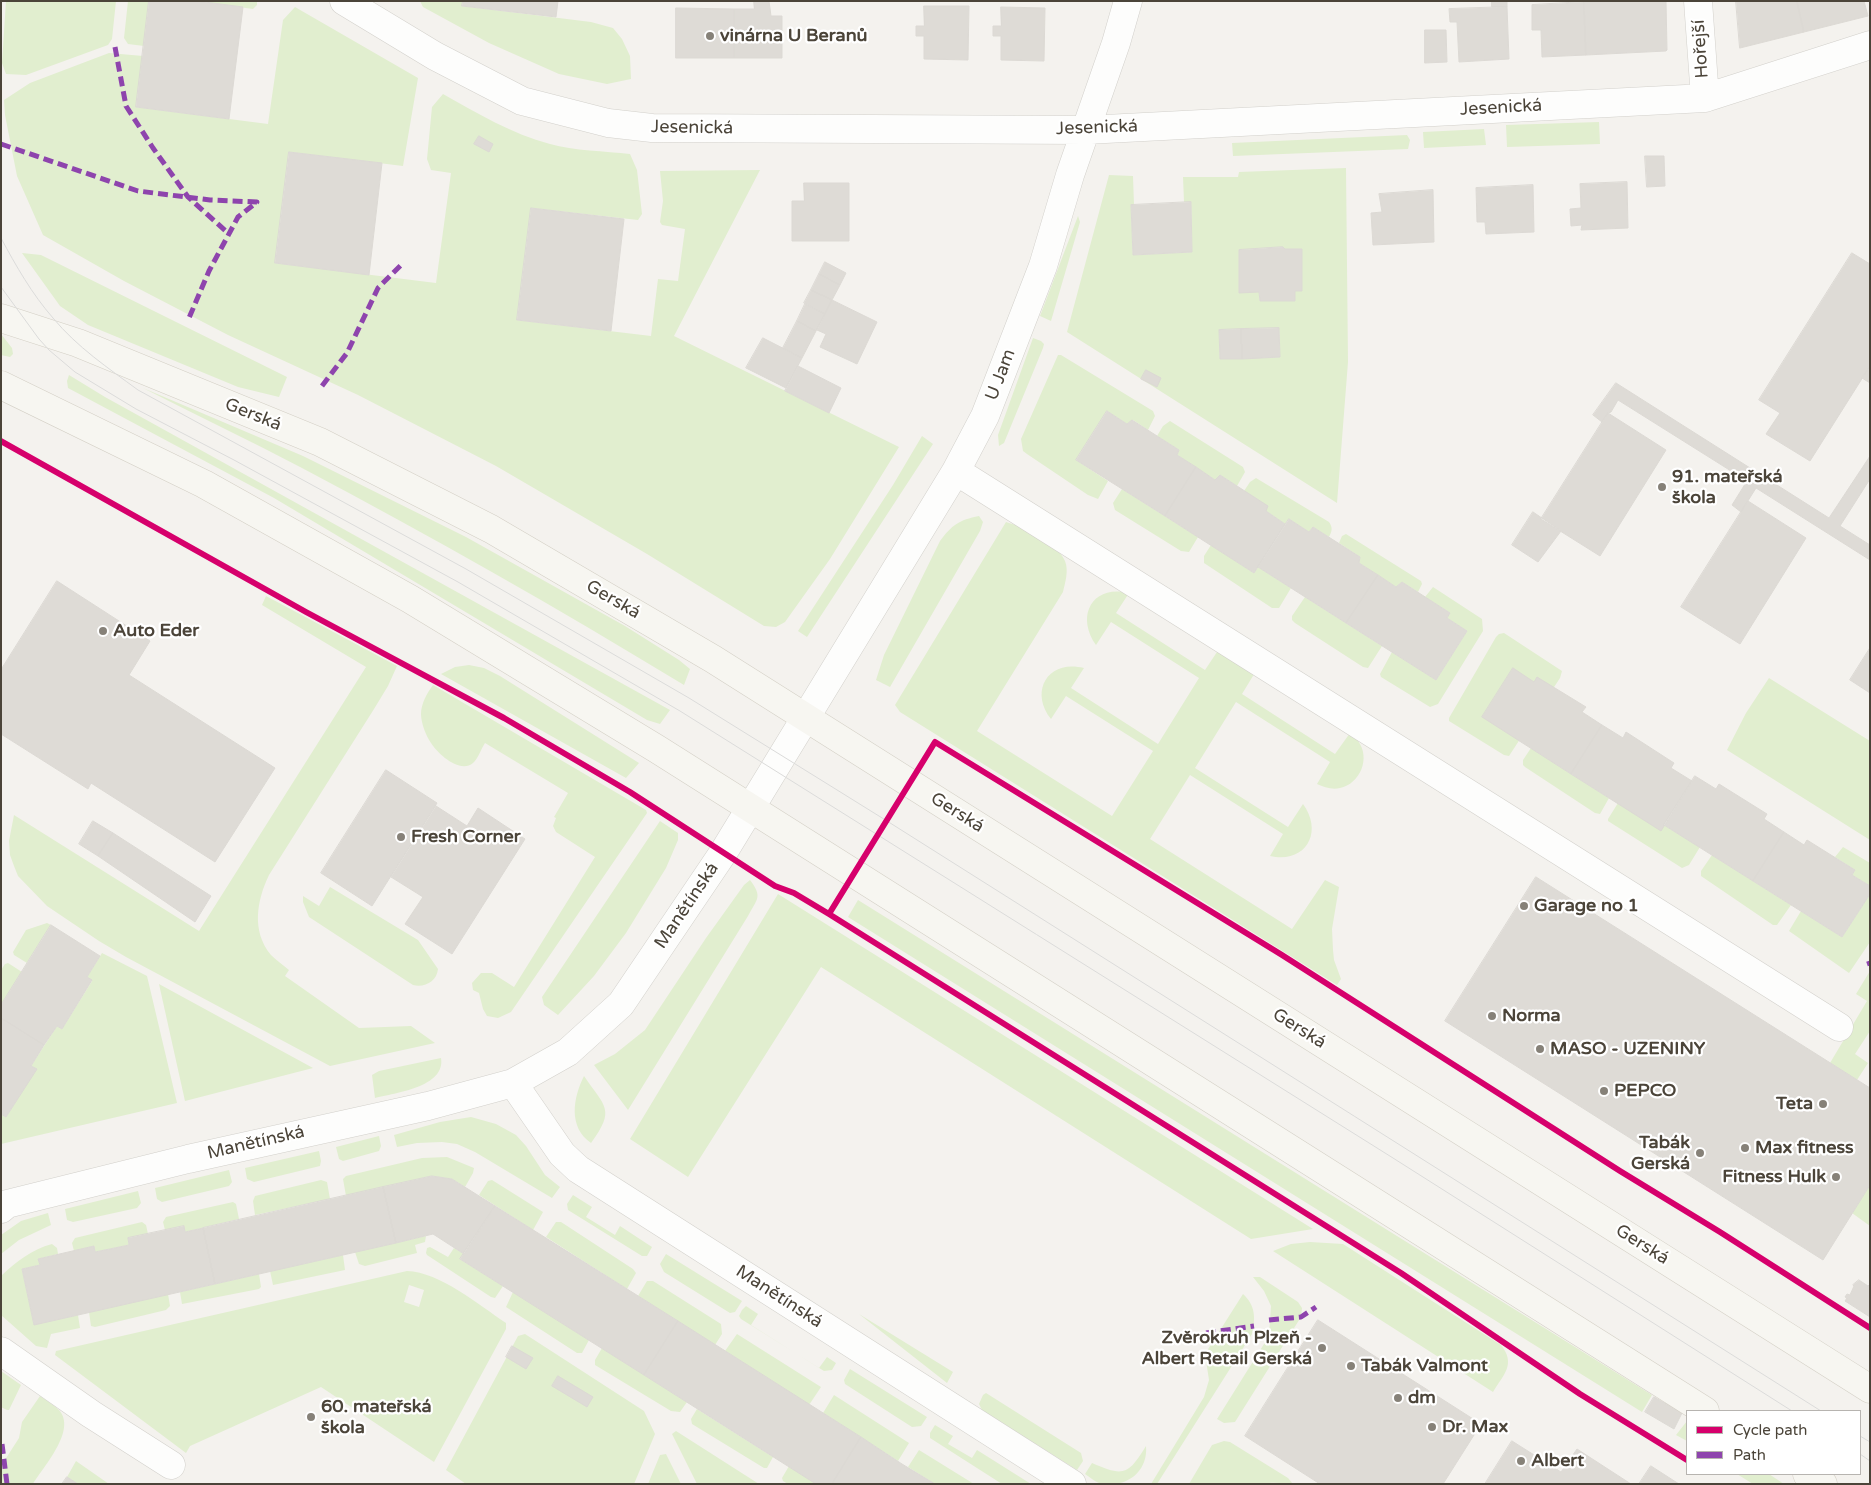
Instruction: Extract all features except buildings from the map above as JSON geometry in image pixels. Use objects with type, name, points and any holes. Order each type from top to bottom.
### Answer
[{"type":"street","name":"Jesenická","points":[[344,1],[435,56],[522,100],[608,123],[652,128],[1086,130],[1705,98],[1870,45]]},
{"type":"street","name":"U Jam","points":[[805,718],[956,471],[985,416],[1043,266],[1070,175],[1116,43],[1128,1]]},
{"type":"street","name":"Hořejší","points":[[1698,1],[1705,98]]},
{"type":"street","name":"Gerská","points":[[1,318],[78,343],[320,442],[492,529],[713,659],[1870,1389]]},
{"type":"street","points":[[1,385],[204,484],[410,599],[651,745],[1703,1410]]},
{"type":"street","points":[[956,471],[1839,1027]]},
{"type":"street","name":"Manětínská","points":[[1,1209],[7,1204],[188,1159],[428,1106],[513,1083],[568,1052],[621,1004],[723,852],[805,718]]},
{"type":"street","name":"Manětínská","points":[[513,1083],[562,1154],[578,1169],[1072,1484]]},
{"type":"street","points":[[1,1351],[91,1414],[171,1465]]},
{"type":"street","points":[[1809,1475],[1823,1484]]},
{"type":"green space","points":[[6,1],[116,1],[112,39],[108,45],[26,75],[6,74],[2,63]]},
{"type":"green space","points":[[128,1],[149,1],[144,46],[128,44],[124,38]]},
{"type":"green space","points":[[197,1],[257,1],[257,5],[253,9]]},
{"type":"green space","points":[[420,1],[463,1],[462,6],[591,22],[613,28],[622,39],[630,56],[631,79],[607,84],[559,74],[489,43],[423,7]]},
{"type":"green space","points":[[295,7],[418,78],[403,166],[289,152],[275,263],[436,283],[451,173],[431,170],[427,159],[432,107],[443,94],[495,122],[536,140],[569,148],[630,154],[637,170],[642,214],[638,220],[531,208],[517,320],[651,336],[658,279],[678,281],[685,229],[662,225],[660,222],[663,201],[660,171],[760,170],[674,336],[899,447],[830,559],[785,622],[776,627],[764,626],[647,554],[496,466],[358,395],[228,335],[124,281],[43,235],[17,176],[5,115],[4,100],[30,83],[109,53],[143,56],[136,107],[268,124],[283,20]]},
{"type":"green space","points":[[1599,122],[1600,144],[1507,147],[1506,125]]},
{"type":"green space","points":[[1484,129],[1486,145],[1424,148],[1423,132]]},
{"type":"green space","points":[[1407,135],[1410,140],[1408,149],[1233,156],[1232,143]]},
{"type":"green space","points":[[1346,168],[1348,362],[1337,503],[1067,332],[1109,175],[1133,176],[1134,205],[1131,205],[1133,255],[1192,252],[1191,202],[1184,202],[1183,177],[1238,177],[1239,172]],"holes":[[[1283,247],[1285,249],[1302,249],[1302,291],[1295,291],[1295,301],[1260,301],[1259,292],[1239,250]],[[1279,328],[1280,357],[1220,359],[1219,330]]]},
{"type":"green space","points":[[1078,216],[1080,222],[1051,321],[1040,316]]},
{"type":"green space","points":[[22,253],[41,255],[287,377],[279,397],[238,387],[88,325],[60,306]]},
{"type":"green space","points":[[1,334],[12,348],[13,354],[10,357],[1,355]]},
{"type":"green space","points":[[1033,338],[1044,344],[1043,348],[1004,443],[999,446],[998,435]]},
{"type":"green space","points":[[1058,355],[1061,355],[1153,411],[1155,416],[1148,430],[1133,420],[1127,424],[1107,411],[1076,460],[1108,481],[1098,499],[1088,495],[1023,451],[1021,439]]},
{"type":"green space","points":[[69,375],[105,397],[670,710],[660,724],[647,720],[274,498],[68,388],[67,381]]},
{"type":"green space","points":[[143,388],[303,456],[466,537],[625,626],[679,660],[690,669],[684,685],[542,601],[399,520]]},
{"type":"green space","points":[[1170,421],[1243,467],[1245,472],[1237,486],[1220,475],[1215,480],[1177,455],[1179,450],[1157,436],[1163,426]]},
{"type":"green space","points":[[922,436],[933,444],[807,637],[798,631],[893,485]]},
{"type":"green space","points":[[1256,478],[1329,522],[1332,530],[1329,537],[1313,527],[1309,532],[1289,519],[1285,524],[1266,511],[1244,491],[1250,482]]},
{"type":"green space","points":[[1122,489],[1198,537],[1189,552],[1181,551],[1115,510],[1113,503]]},
{"type":"green space","points":[[979,516],[983,522],[980,531],[890,687],[876,680],[884,655],[940,541],[956,524]]},
{"type":"green space","points":[[1006,522],[1034,532],[1055,548],[1065,561],[1066,577],[1063,592],[977,731],[1112,816],[1153,751],[1066,696],[1051,719],[1042,698],[1042,688],[1046,680],[1052,673],[1061,668],[1071,666],[1084,668],[1071,688],[1158,744],[1199,678],[1111,622],[1096,645],[1087,623],[1088,613],[1091,604],[1106,593],[1116,591],[1129,593],[1116,613],[1205,670],[1219,649],[1256,671],[1242,694],[1335,754],[1350,733],[1358,741],[1362,748],[1363,762],[1358,776],[1347,786],[1334,789],[1325,787],[1317,784],[1330,762],[1236,702],[1195,768],[1288,827],[1303,804],[1312,825],[1308,844],[1301,851],[1293,855],[1282,857],[1270,856],[1283,834],[1190,775],[1150,839],[1292,929],[1325,880],[1339,887],[1332,929],[1334,960],[1341,979],[1337,985],[900,712],[895,705]]},
{"type":"green space","points":[[1346,534],[1421,581],[1422,584],[1418,592],[1402,582],[1396,587],[1359,563],[1360,557],[1339,543],[1342,536]]},
{"type":"green space","points":[[1211,545],[1254,573],[1258,567],[1291,588],[1279,608],[1272,608],[1204,563],[1204,556]]},
{"type":"green space","points":[[1433,587],[1482,619],[1483,631],[1438,704],[1430,707],[1381,677],[1380,674],[1392,652],[1436,680],[1467,631],[1447,618],[1450,613],[1425,597]]},
{"type":"green space","points":[[266,596],[397,666],[374,709],[269,875],[259,905],[258,926],[261,936],[271,955],[289,970],[285,976],[359,1028],[411,1026],[435,1043],[330,1066],[99,941],[47,906],[18,876],[14,866],[10,855],[9,841],[14,815],[199,931],[366,667],[262,605]]},
{"type":"green space","points":[[1305,597],[1382,646],[1368,668],[1363,667],[1292,620],[1292,616]]},
{"type":"green space","points":[[1504,633],[1562,671],[1560,678],[1509,756],[1504,755],[1449,721],[1496,637]]},
{"type":"green space","points":[[469,665],[484,668],[500,676],[639,763],[626,778],[441,674],[455,667]]},
{"type":"green space","points":[[1769,678],[1870,741],[1870,840],[1727,750],[1746,713]]},
{"type":"green space","points":[[433,685],[646,810],[647,813],[511,1012],[498,1018],[487,1016],[479,993],[473,990],[472,983],[481,973],[492,973],[514,987],[595,857],[556,832],[553,826],[556,818],[554,817],[568,793],[485,743],[475,761],[468,766],[456,764],[439,752],[427,737],[421,718],[423,703]]},
{"type":"green space","points":[[1531,748],[1609,798],[1600,814],[1595,813],[1525,767],[1523,760]]},
{"type":"green space","points":[[1618,803],[1664,825],[1700,847],[1689,865],[1682,868],[1608,821]]},
{"type":"green space","points":[[660,821],[678,833],[678,840],[666,868],[626,933],[594,976],[558,1015],[544,1005],[542,997]]},
{"type":"green space","points":[[1843,847],[1870,863],[1870,886],[1852,875],[1855,870],[1835,857]]},
{"type":"green space","points":[[1712,855],[1791,905],[1777,925],[1773,925],[1701,876],[1701,871]]},
{"type":"green space","points":[[750,880],[757,894],[754,906],[628,1110],[594,1065],[615,1054],[645,1030],[706,938],[744,885]]},
{"type":"green space","points":[[330,887],[418,940],[438,969],[433,980],[422,985],[413,985],[309,917],[303,902],[303,896],[319,906]]},
{"type":"green space","points":[[778,894],[1313,1229],[1251,1239],[821,967],[688,1177],[630,1139]]},
{"type":"green space","points":[[1870,894],[1870,942],[1849,973],[1789,931],[1801,911],[1842,937]]},
{"type":"green space","points":[[858,900],[1652,1395],[1642,1412],[848,917]]},
{"type":"green space","points":[[47,923],[51,925],[27,963],[14,955],[13,952],[26,930]]},
{"type":"green space","points":[[102,953],[147,976],[177,1103],[1,1144],[1,1114],[6,1117],[36,1069],[31,1066],[57,1026],[62,1029],[92,981],[87,977]]},
{"type":"green space","points":[[8,963],[22,972],[1,1005],[1,970]]},
{"type":"green space","points":[[1870,971],[1870,1031],[1855,1054],[1868,1063],[1857,1080],[1830,1063],[1867,1001],[1856,994]]},
{"type":"green space","points":[[159,984],[313,1068],[185,1101]]},
{"type":"green space","points":[[441,1058],[440,1068],[436,1076],[428,1082],[406,1091],[375,1098],[372,1075],[379,1071]]},
{"type":"green space","points":[[584,1076],[605,1108],[603,1123],[591,1143],[579,1129],[575,1112],[577,1094]]},
{"type":"green space","points":[[471,1117],[496,1124],[516,1135],[526,1146],[545,1175],[560,1187],[552,1198],[475,1152],[457,1144],[442,1142],[417,1143],[397,1147],[394,1135],[440,1122]]},
{"type":"green space","points":[[379,1136],[381,1146],[379,1151],[343,1161],[339,1159],[336,1147]]},
{"type":"green space","points":[[319,1151],[320,1166],[254,1182],[247,1179],[245,1168]]},
{"type":"green space","points":[[447,1157],[474,1168],[465,1187],[452,1179],[432,1176],[346,1196],[343,1179],[346,1176],[422,1158]]},
{"type":"green space","points":[[229,1170],[232,1182],[229,1186],[162,1202],[157,1199],[155,1188]]},
{"type":"green space","points":[[321,1180],[327,1182],[330,1199],[255,1215],[253,1201],[255,1196]]},
{"type":"green space","points":[[492,1180],[543,1212],[533,1230],[479,1195],[488,1181]]},
{"type":"green space","points":[[1870,1185],[1870,1226],[1852,1213]]},
{"type":"green space","points":[[138,1191],[141,1203],[137,1208],[73,1222],[67,1220],[65,1209]]},
{"type":"green space","points":[[573,1195],[592,1207],[586,1217],[615,1235],[620,1226],[652,1247],[647,1256],[642,1256],[568,1210],[567,1204]]},
{"type":"green space","points":[[233,1202],[236,1204],[239,1219],[185,1232],[183,1226],[165,1230],[163,1222],[166,1217]]},
{"type":"green space","points":[[48,1213],[51,1225],[19,1240],[1,1254],[1,1235],[21,1221]]},
{"type":"green space","points":[[142,1222],[146,1225],[148,1234],[128,1238],[129,1245],[95,1252],[94,1246],[74,1251],[72,1243],[75,1238]]},
{"type":"green space","points":[[556,1222],[561,1222],[633,1269],[636,1273],[627,1289],[546,1237]]},
{"type":"green space","points":[[426,1236],[425,1242],[415,1245],[417,1253],[365,1266],[359,1264],[355,1252]]},
{"type":"green space","points":[[1310,1242],[1343,1244],[1501,1345],[1508,1358],[1507,1369],[1493,1392],[1273,1251],[1291,1244]]},
{"type":"green space","points":[[52,1244],[57,1248],[58,1254],[38,1259],[40,1265],[22,1269],[34,1324],[78,1315],[80,1328],[51,1334],[47,1348],[36,1346],[1,1315],[1,1276],[25,1257],[38,1249]]},
{"type":"green space","points":[[430,1247],[448,1257],[454,1248],[464,1254],[460,1259],[503,1286],[495,1298],[491,1297],[427,1255],[427,1248]]},
{"type":"green space","points":[[666,1254],[742,1301],[735,1312],[730,1313],[664,1272],[660,1264]]},
{"type":"green space","points":[[343,1255],[345,1270],[273,1285],[270,1271]]},
{"type":"green space","points":[[407,1271],[433,1277],[446,1283],[506,1323],[506,1329],[434,1462],[321,1387],[190,1446],[186,1453],[55,1355],[56,1351]],"holes":[[[409,1285],[424,1290],[419,1307],[404,1302]]]},
{"type":"green space","points":[[259,1274],[261,1287],[259,1289],[182,1304],[180,1292]]},
{"type":"green space","points":[[1253,1277],[1260,1277],[1298,1302],[1302,1308],[1301,1317],[1235,1422],[1224,1423],[1217,1419],[1269,1336],[1271,1306],[1264,1291]]},
{"type":"green space","points":[[647,1281],[653,1281],[721,1324],[722,1334],[715,1345],[638,1296]]},
{"type":"green space","points":[[513,1292],[589,1340],[582,1353],[577,1353],[506,1307]]},
{"type":"green space","points":[[168,1294],[170,1306],[166,1310],[95,1327],[91,1326],[89,1312]]},
{"type":"green space","points":[[1243,1294],[1250,1302],[1254,1312],[1252,1334],[1157,1484],[1151,1484],[1204,1397],[1209,1380],[1205,1354]]},
{"type":"green space","points":[[746,1306],[758,1314],[751,1325],[796,1354],[741,1319],[739,1316]]},
{"type":"green space","points":[[859,1314],[953,1372],[947,1383]]},
{"type":"green space","points":[[525,1334],[644,1411],[655,1434],[634,1484],[466,1484],[446,1470],[518,1336]]},
{"type":"green space","points":[[737,1334],[821,1387],[809,1405],[725,1351]]},
{"type":"green space","points":[[602,1348],[687,1402],[680,1412],[671,1411],[595,1365],[595,1360]]},
{"type":"green space","points":[[827,1357],[836,1363],[832,1370],[824,1371],[819,1368]]},
{"type":"green space","points":[[850,1369],[927,1417],[921,1426],[912,1427],[845,1384],[844,1380]]},
{"type":"green space","points":[[1,1371],[21,1385],[9,1410],[1,1407]]},
{"type":"green space","points":[[986,1393],[1081,1453],[1083,1461],[1077,1470],[982,1410],[979,1404]]},
{"type":"green space","points":[[834,1395],[909,1443],[898,1461],[823,1413]]},
{"type":"green space","points":[[40,1396],[59,1410],[64,1418],[62,1437],[51,1458],[33,1484],[1,1484],[1,1466],[19,1438],[22,1422]]},
{"type":"green space","points":[[697,1409],[773,1457],[767,1468],[764,1468],[692,1424],[691,1419]]},
{"type":"green space","points":[[1686,1422],[1686,1440],[1676,1435]]},
{"type":"green space","points":[[935,1425],[953,1436],[948,1444],[972,1458],[977,1450],[1031,1484],[1002,1484],[930,1438],[930,1433]]},
{"type":"green space","points":[[676,1431],[759,1484],[697,1484],[672,1434]]},
{"type":"green space","points":[[1224,1441],[1230,1442],[1288,1478],[1293,1484],[1189,1484],[1212,1445]]},
{"type":"green space","points":[[1146,1446],[1146,1454],[1141,1468],[1132,1478],[1126,1481],[1102,1484],[1085,1474],[1092,1463],[1111,1470],[1124,1471],[1134,1463]]},
{"type":"green space","points":[[919,1450],[974,1484],[935,1484],[908,1467]]},
{"type":"green space","points":[[666,1454],[681,1484],[648,1484],[660,1455]]},
{"type":"green space","points":[[76,1461],[109,1484],[78,1484],[67,1477]]},
{"type":"green space","points":[[789,1466],[817,1484],[788,1484],[783,1481],[782,1478]]},
{"type":"green space","points":[[1739,1475],[1770,1475],[1784,1484],[1753,1484]]},
{"type":"tram line","points":[[1,238],[31,290],[62,329],[93,357],[138,390],[466,569],[689,698],[1819,1410]]},
{"type":"tram line","points":[[1,287],[39,339],[75,372],[136,409],[458,582],[680,711],[1393,1158],[1790,1410]]},
{"type":"tram line","points":[[1861,1437],[1870,1442]]},
{"type":"tram line","points":[[1861,1455],[1870,1461]]},
{"type":"marked path","points":[[115,47],[126,106],[188,197],[229,234]]},
{"type":"marked path","points":[[1,144],[138,191],[210,200],[257,202],[238,217],[209,271],[189,318]]},
{"type":"marked path","points":[[322,386],[347,353],[378,288],[402,264]]},
{"type":"marked path","points":[[1269,1320],[1301,1317],[1316,1307]]},
{"type":"marked path","points":[[1206,1333],[1254,1326]]},
{"type":"marked path","points":[[2,1444],[7,1484]]},
{"type":"cycle path","points":[[1,441],[306,612],[504,718],[630,792],[775,886],[794,893],[829,914],[1401,1273],[1580,1394],[1686,1459]]},
{"type":"cycle path","points":[[829,914],[935,742],[1282,955],[1870,1328]]},
{"type":"place","name":"vinárna U Beranů","points":[[710,36]]},
{"type":"place","name":"91. mateřská škola","points":[[1662,487]]},
{"type":"place","name":"Auto Eder","points":[[103,631]]},
{"type":"place","name":"Fresh Corner","points":[[401,837]]},
{"type":"place","name":"Garage no 1","points":[[1524,906]]},
{"type":"place","name":"Norma","points":[[1492,1016]]},
{"type":"place","name":"MASO - UZENINY","points":[[1540,1049]]},
{"type":"place","name":"PEPCO","points":[[1604,1091]]},
{"type":"place","name":"Teta","points":[[1823,1104]]},
{"type":"place","name":"Max fitness","points":[[1745,1148]]},
{"type":"place","name":"Tabák Gerská","points":[[1700,1153]]},
{"type":"place","name":"Fitness Hulk","points":[[1836,1177]]},
{"type":"place","name":"Zvěrokruh Plzeň - Albert Retail Gerská","points":[[1322,1348]]},
{"type":"place","name":"Tabák Valmont","points":[[1351,1366]]},
{"type":"place","name":"dm","points":[[1398,1398]]},
{"type":"place","name":"60. mateřská škola","points":[[311,1417]]},
{"type":"place","name":"Dr. Max","points":[[1432,1427]]},
{"type":"place","name":"Albert","points":[[1521,1461]]}]
